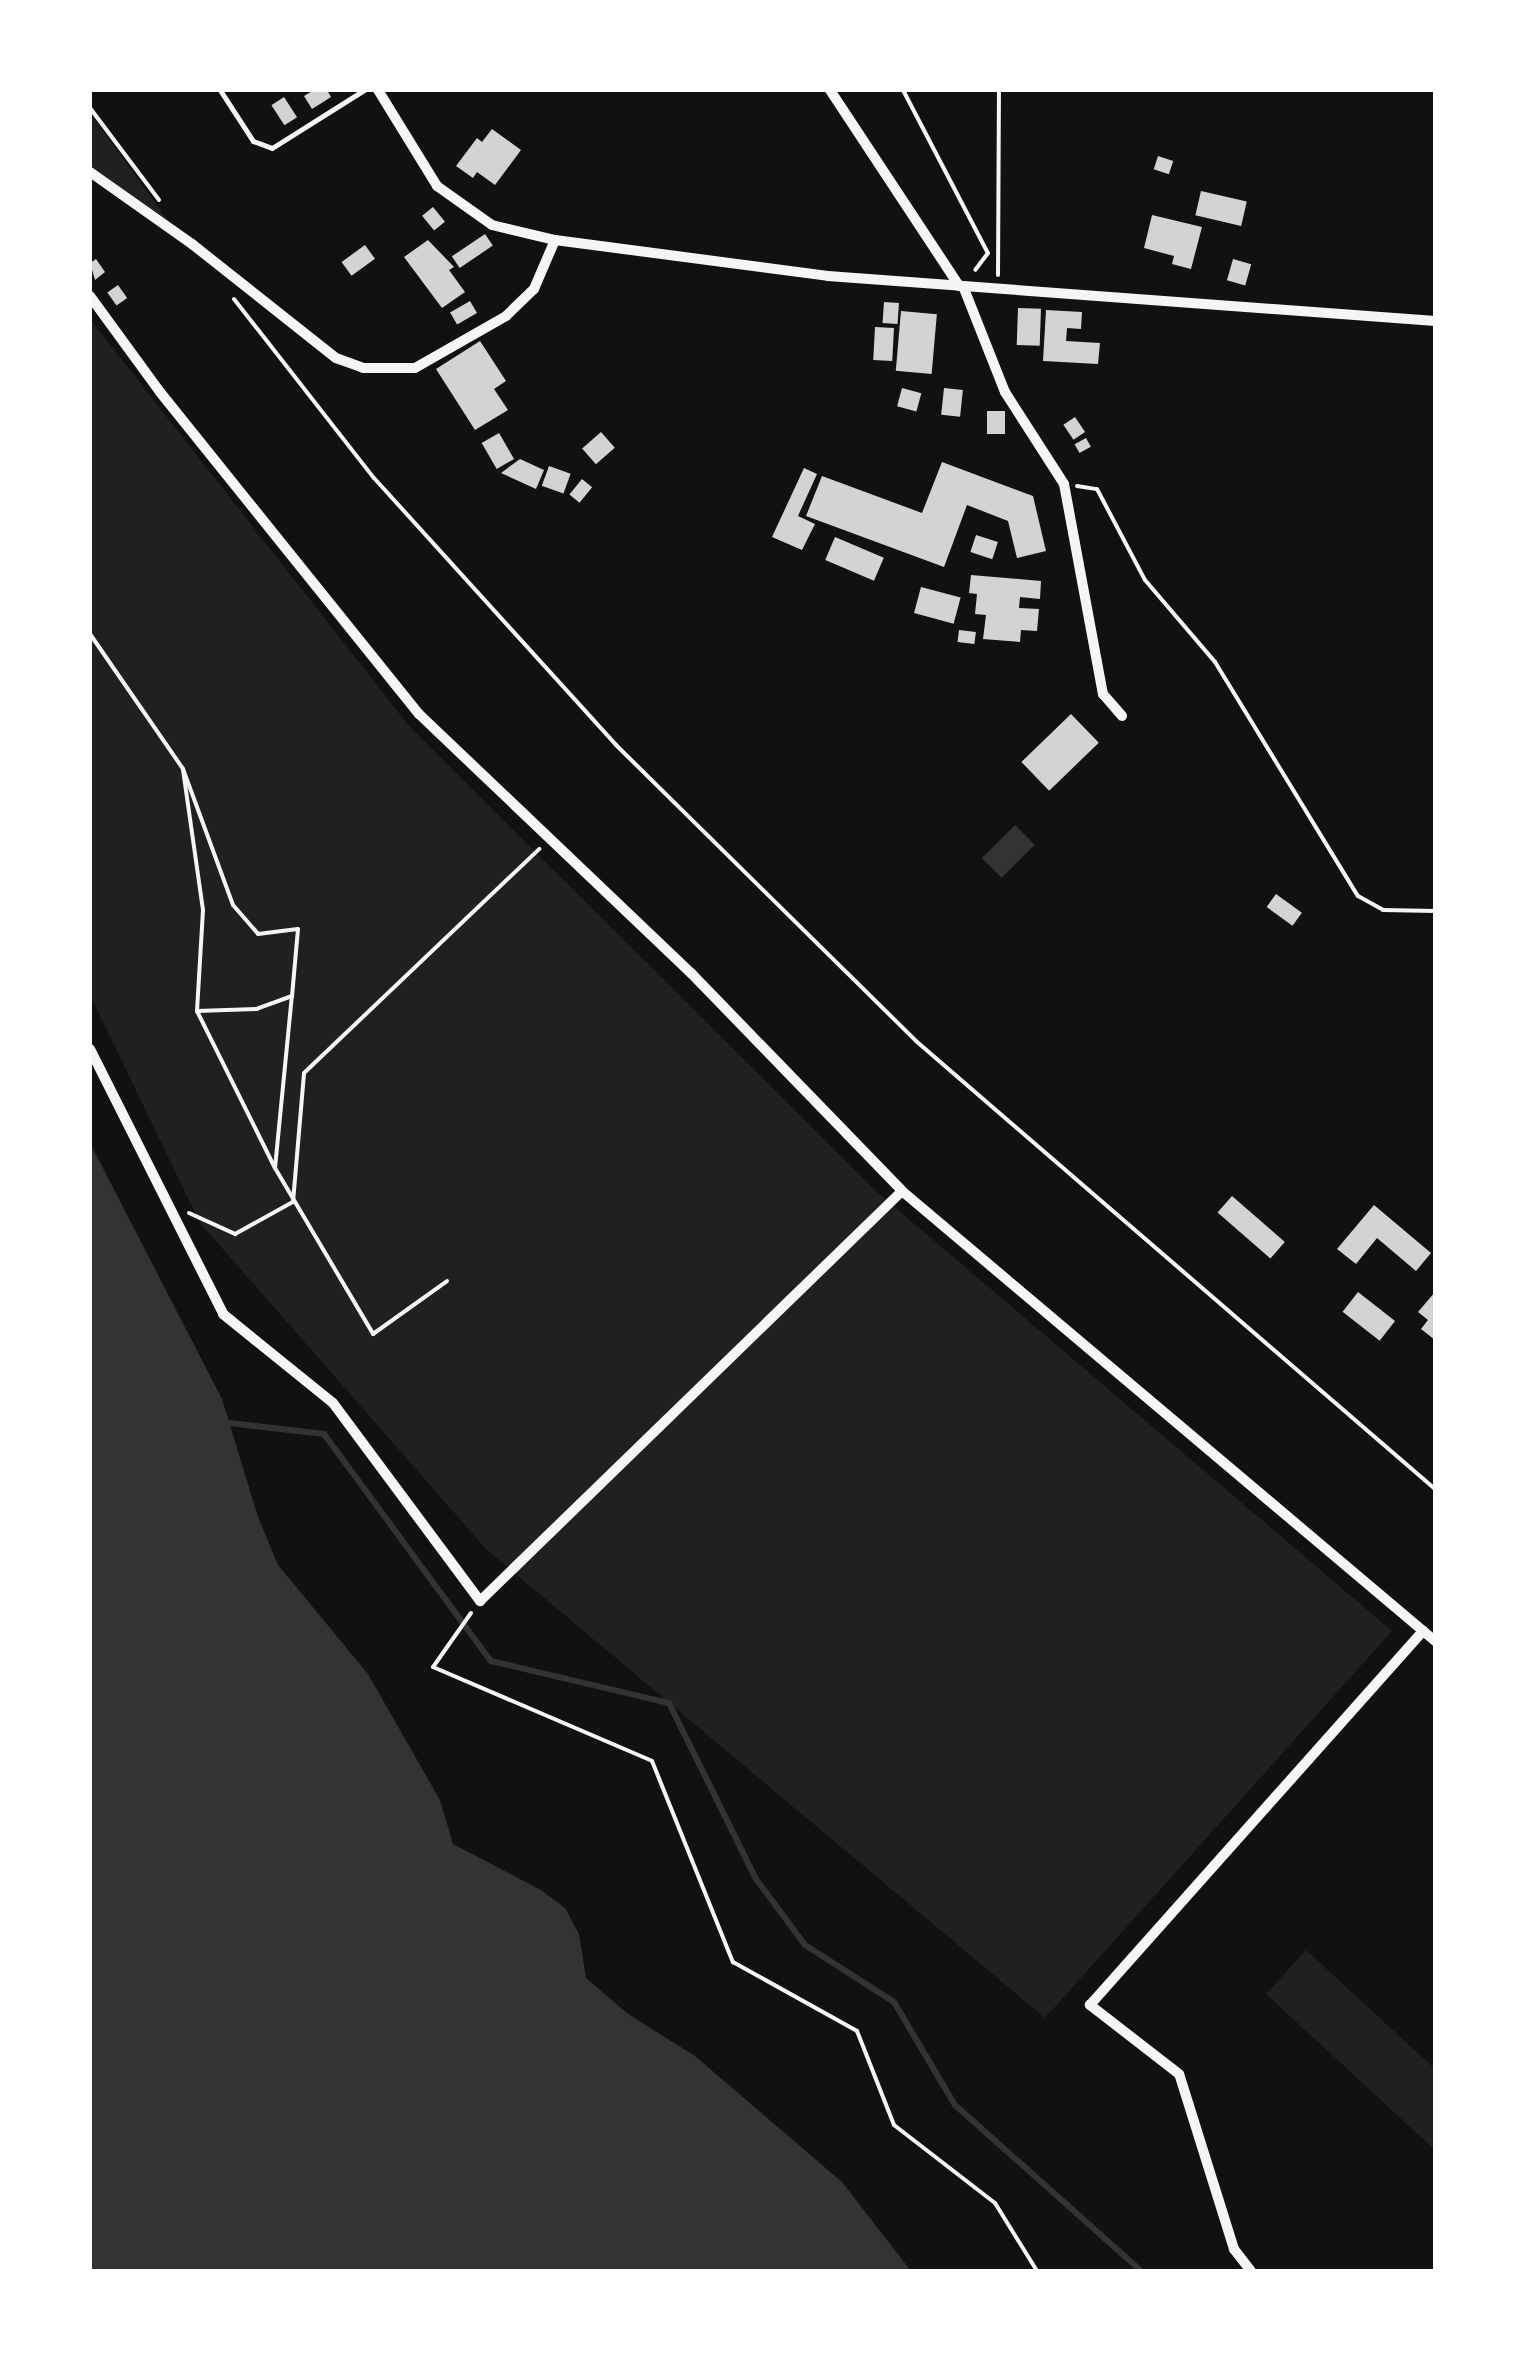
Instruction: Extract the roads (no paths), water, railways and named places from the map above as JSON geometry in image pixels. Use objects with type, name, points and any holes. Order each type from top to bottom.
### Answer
[{"type":"street","points":[[378,90],[437,186],[492,225],[555,240],[708,263],[1435,321]]},
{"type":"street","points":[[830,90],[961,286],[1006,392],[1064,484],[1103,694],[1122,716]]},
{"type":"street","points":[[90,172],[192,244],[336,358],[362,368],[415,368],[506,316],[534,288],[555,240]]},
{"type":"street","points":[[90,296],[160,392],[419,714],[690,974],[902,1191],[1435,1641]]},
{"type":"street","points":[[90,1049],[223,1314],[333,1403],[480,1601],[902,1191]]},
{"type":"street","points":[[1252,2271],[1234,2249],[1179,2074],[1090,2005],[1423,1630]]},
{"type":"lane","points":[[220,90],[253,141],[272,148],[364,90]]},
{"type":"lane","points":[[346,90],[352,98]]},
{"type":"waterway","points":[[229,1423],[324,1434],[491,1661],[669,1703],[756,1879],[805,1945],[894,2002],[955,2105],[1141,2271]]}]
